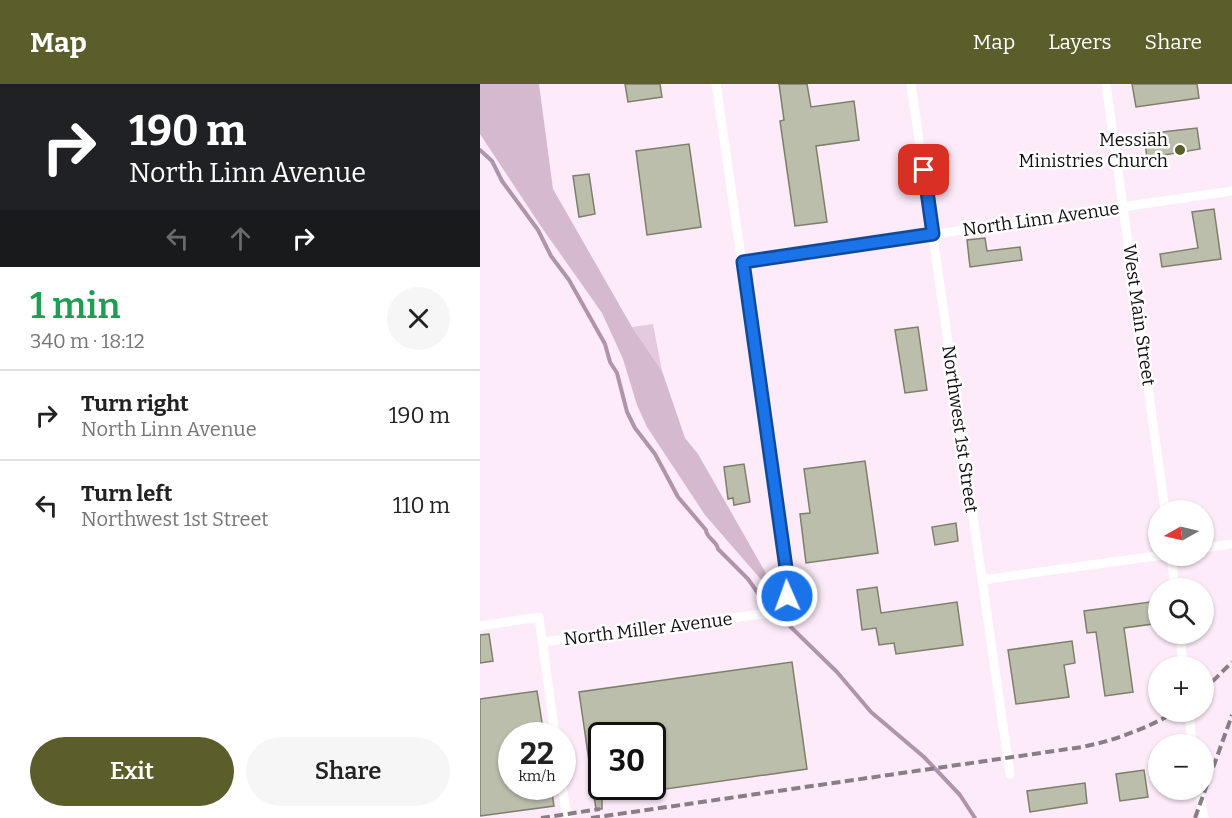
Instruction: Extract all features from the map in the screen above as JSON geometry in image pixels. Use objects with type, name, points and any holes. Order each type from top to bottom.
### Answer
[{"type":"street","points":[[716,84],[743,262]]},
{"type":"street","name":"Northwest 1st Street","points":[[912,84],[1010,774]]},
{"type":"street","name":"West Main Street","points":[[1106,84],[1164,500]]},
{"type":"street","name":"North Linn Avenue","points":[[743,262],[1232,191]]},
{"type":"street","name":"North Miller Avenue","points":[[480,626],[538,617],[542,642],[763,614],[782,605],[787,596],[787,575],[743,262]]},
{"type":"street","points":[[1214,546],[1232,544]]},
{"type":"street","points":[[982,580],[1148,557]]},
{"type":"street","points":[[542,642],[553,722]]},
{"type":"street","points":[[564,800],[567,818]]},
{"type":"street","points":[[1201,800],[1204,818]]},
{"type":"shaded area","points":[[480,84],[539,84],[553,189],[632,327],[662,371],[685,438],[698,454],[772,584],[764,583],[705,515],[647,427],[637,405],[623,359],[602,313],[480,134]]},
{"type":"shaded area","points":[[653,324],[662,371],[632,327]]},
{"type":"building","points":[[625,84],[660,84],[662,97],[628,102]]},
{"type":"building","points":[[779,84],[807,84],[811,107],[854,101],[859,140],[816,146],[827,222],[795,226],[780,121],[784,120]]},
{"type":"building","points":[[1132,84],[1197,84],[1199,98],[1136,107]]},
{"type":"building","points":[[1197,128],[1200,149],[1147,158],[1144,134]]},
{"type":"building","points":[[689,144],[701,227],[647,235],[636,151]]},
{"type":"building","points":[[589,174],[595,214],[579,217],[573,176]]},
{"type":"building","points":[[1214,209],[1221,259],[1162,267],[1160,254],[1198,248],[1192,212]]},
{"type":"building","points":[[985,238],[987,251],[1020,247],[1022,260],[970,267],[967,240]]},
{"type":"building","points":[[918,327],[927,390],[905,393],[895,330]]},
{"type":"building","points":[[865,461],[878,553],[806,563],[800,514],[810,513],[804,469]]},
{"type":"building","points":[[744,464],[750,502],[734,505],[733,498],[728,499],[724,467]]},
{"type":"building","points":[[956,523],[958,541],[935,545],[932,527]]},
{"type":"building","points":[[877,587],[881,613],[957,602],[963,645],[896,654],[894,643],[879,645],[876,628],[862,630],[857,590]]},
{"type":"building","points":[[1148,602],[1148,625],[1124,628],[1133,692],[1105,696],[1096,632],[1087,633],[1084,611]]},
{"type":"building","points":[[489,634],[493,661],[480,663],[480,635]]},
{"type":"building","points":[[1072,641],[1075,663],[1064,665],[1069,697],[1016,704],[1008,650]]},
{"type":"building","points":[[792,662],[807,769],[666,789],[666,722],[588,722],[588,754],[579,692]]},
{"type":"building","points":[[537,691],[542,722],[498,722],[498,800],[553,800],[554,806],[480,816],[480,699]]},
{"type":"building","points":[[1144,770],[1148,797],[1120,801],[1116,774]]},
{"type":"building","points":[[1085,783],[1087,803],[1030,812],[1027,791]]},
{"type":"building","points":[[595,800],[602,800],[602,809],[596,809]]},
{"type":"waterway","points":[[480,150],[492,161],[502,181],[538,230],[551,256],[569,280],[605,344],[610,362],[617,373],[627,412],[635,428],[655,454],[678,497],[706,530],[718,549],[748,579],[762,599],[837,672],[871,712],[924,757],[960,795],[975,818]]},
{"type":"railway","points":[[1214,680],[1232,662]]},
{"type":"railway","points":[[1195,818],[1232,715]]},
{"type":"railway","points":[[591,818],[1082,747],[1131,733],[1156,722]]},
{"type":"railway","points":[[541,818],[600,809]]},
{"type":"place","name":"Messiah Ministries Church","points":[[1180,150]]},
{"type":"route","points":[[787,596],[787,575],[743,262],[933,234],[924,170]]}]
